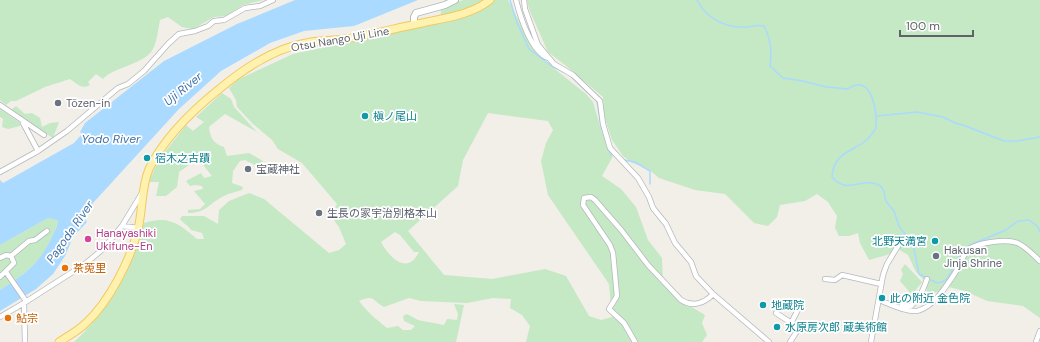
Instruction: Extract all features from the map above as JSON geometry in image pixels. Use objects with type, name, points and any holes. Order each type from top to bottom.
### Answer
[{"type":"main road","name":"Otsu Nango Uji Line","points":[[59,342],[86,324],[101,306],[127,259],[139,228],[143,193],[149,170],[174,133],[219,89],[252,66],[285,48],[305,43],[343,40],[414,24],[475,9],[490,0]]},
{"type":"street","points":[[0,172],[38,151],[67,131],[118,88],[128,84],[144,71],[179,34],[208,26],[214,21],[224,20],[245,8],[260,6],[273,0]]},
{"type":"street","points":[[414,24],[414,17],[416,13],[445,5],[455,0]]},
{"type":"street","points":[[516,0],[531,42],[538,52],[548,58]]},
{"type":"street","points":[[524,0],[525,9],[538,45],[554,64],[574,75],[600,101],[603,124],[610,148],[638,178],[649,197],[653,208],[666,224],[675,244],[691,262],[696,276],[703,285],[769,342]]},
{"type":"street","points":[[0,105],[52,140]]},
{"type":"street","points":[[22,121],[38,151]]},
{"type":"street","points":[[0,316],[85,264],[103,249],[122,226],[143,193]]},
{"type":"street","points":[[635,342],[624,324],[610,309],[617,296],[613,253],[610,245],[583,205],[584,198],[590,197],[595,200],[622,231],[648,265],[685,303],[700,304],[708,300],[713,294]]},
{"type":"street","points":[[122,226],[139,228]]},
{"type":"street","points":[[0,258],[6,255],[11,256],[29,241],[35,240],[47,231]]},
{"type":"street","points":[[879,300],[918,311],[929,305],[944,288],[964,255],[971,248],[986,243],[1004,240],[1018,242],[1040,261]]},
{"type":"street","points":[[871,342],[881,284],[887,264],[898,246]]},
{"type":"street","points":[[0,277],[7,273],[14,263],[11,256]]},
{"type":"street","points":[[7,273],[24,301],[25,342]]},
{"type":"street","points":[[825,280],[835,280],[842,275],[881,284]]},
{"type":"street","points":[[885,302],[911,306],[921,295],[927,279]]},
{"type":"street","points":[[791,323],[801,304]]},
{"type":"street","points":[[776,313],[799,328],[790,342]]},
{"type":"street","points":[[1036,342],[1040,331]]},
{"type":"green space","points":[[0,0],[263,0],[243,5],[226,16],[214,17],[193,29],[182,27],[168,17],[160,20],[154,47],[147,56],[141,60],[112,72],[103,79],[96,74],[88,82],[90,85],[84,87],[70,79],[45,87],[16,101],[11,101],[6,105],[0,100]]},
{"type":"green space","points":[[463,0],[508,0],[537,55],[586,94],[593,102],[602,133],[613,156],[602,176],[621,189],[636,207],[648,240],[662,258],[663,284],[681,303],[690,306],[705,315],[702,323],[707,335],[702,342],[526,342],[530,326],[522,315],[510,308],[511,299],[493,298],[467,303],[421,301],[409,298],[384,307],[373,299],[368,298],[359,301],[368,312],[387,328],[398,326],[403,330],[411,330],[415,326],[404,321],[403,316],[407,314],[418,320],[444,325],[447,319],[457,320],[458,314],[454,304],[464,305],[456,342],[74,342],[94,322],[111,300],[131,263],[144,223],[160,220],[173,222],[185,229],[197,239],[204,239],[202,233],[191,230],[180,219],[182,216],[204,216],[218,224],[219,210],[229,201],[249,193],[264,199],[329,253],[339,250],[346,244],[339,227],[331,216],[337,204],[302,163],[278,149],[272,140],[252,123],[237,107],[236,100],[229,88],[239,79],[293,54],[440,22],[441,10]],"holes":[[[488,113],[548,121],[553,130],[546,143],[541,161],[548,195],[609,284],[612,317],[601,320],[589,316],[566,276],[545,269],[492,279],[444,275],[408,231],[458,186],[463,160]],[[395,232],[400,235],[414,252],[419,252],[415,259],[410,263],[399,262],[394,259],[381,242]]]},
{"type":"green space","points":[[527,0],[1040,0],[1040,318],[1023,306],[987,301],[965,291],[945,286],[928,296],[925,281],[916,272],[908,255],[898,249],[887,255],[869,260],[860,243],[858,233],[849,236],[839,236],[835,228],[837,216],[828,202],[817,194],[805,201],[780,205],[777,217],[768,226],[754,223],[725,194],[695,190],[659,178],[647,168],[632,163],[623,156],[612,140],[604,116],[603,97],[548,52],[529,9]]},
{"type":"green space","points":[[222,93],[231,99],[234,107],[257,132],[225,114],[209,127],[213,140],[224,147],[227,156],[249,153],[263,161],[259,167],[245,160],[240,161],[233,171],[232,183],[243,187],[242,190],[226,195],[200,211],[188,213],[188,210],[200,209],[205,204],[194,191],[203,189],[202,186],[190,186],[186,181],[201,173],[204,178],[212,176],[200,161],[189,165],[179,172],[177,187],[166,196],[156,196],[159,182],[149,182],[158,161],[186,125],[193,131],[204,122],[196,117]]},
{"type":"green space","points":[[16,106],[25,114],[32,113],[40,118],[42,127],[50,123],[59,122],[53,138],[10,111]]},
{"type":"green space","points":[[0,109],[20,123],[20,126],[8,129],[2,127],[3,119],[0,117]]},
{"type":"green space","points":[[48,218],[58,219],[58,222],[43,254],[29,269],[0,290],[0,245]]},
{"type":"green space","points":[[905,264],[922,282],[912,295],[900,281],[903,274],[901,270]]},
{"type":"water","name":"Yodo River","points":[[295,0],[418,0],[354,26],[304,31],[270,43],[221,71],[179,109],[93,203],[83,217],[87,222],[73,237],[65,256],[53,274],[36,289],[0,311],[0,290],[24,274],[42,255],[56,229],[58,220],[48,218],[0,245],[0,180],[3,183],[74,143],[82,134],[80,132],[85,123],[164,61],[237,24]]},
{"type":"waterway","points":[[510,0],[516,20],[529,49],[553,67],[564,72]]},
{"type":"waterway","points":[[697,0],[705,12],[723,24],[738,27],[764,26],[770,46],[770,66],[783,78],[826,87],[848,89],[856,85],[863,86],[868,90],[874,104],[876,128],[864,142],[843,155],[838,160],[834,167],[832,177],[838,182],[849,186],[867,183],[873,183],[881,186],[886,201],[894,211],[899,226],[906,235],[909,244],[914,249],[919,274],[937,283],[942,282],[947,279],[963,250],[970,245],[1006,230],[1018,221],[1029,220],[1038,227],[1040,232]]},
{"type":"waterway","points":[[571,76],[587,92]]},
{"type":"waterway","points":[[597,101],[601,127],[611,155]]},
{"type":"waterway","points":[[877,116],[917,112],[943,117],[1004,141],[1017,141],[1040,137]]},
{"type":"waterway","points":[[624,160],[635,162],[650,171],[650,184]]},
{"type":"place","name":"Tōzen-in","points":[[58,103]]},
{"type":"place","name":"槇ノ尾山","points":[[365,116]]},
{"type":"place","name":"宿木之古蹟","points":[[147,158]]},
{"type":"place","name":"宝蔵神社","points":[[248,169]]},
{"type":"place","name":"生長の家宇治別格本山","points":[[319,213]]},
{"type":"place","name":"Hanayashiki Ukifune-En","points":[[88,239]]},
{"type":"place","name":"北野天満宮","points":[[935,241]]},
{"type":"place","name":"Hakusan Jinja Shrine","points":[[936,256]]},
{"type":"place","name":"茶莵里","points":[[65,268]]},
{"type":"place","name":"此の附近 金色院","points":[[882,298]]},
{"type":"place","name":"地蔵院","points":[[763,305]]},
{"type":"place","name":"鮎宗","points":[[8,318]]},
{"type":"place","name":"水原房次郎 蔵美術館","points":[[777,327]]},
{"type":"water label","name":"Uji River","points":[[183,89]]},
{"type":"water label","name":"Pagoda River","points":[[70,232]]}]
